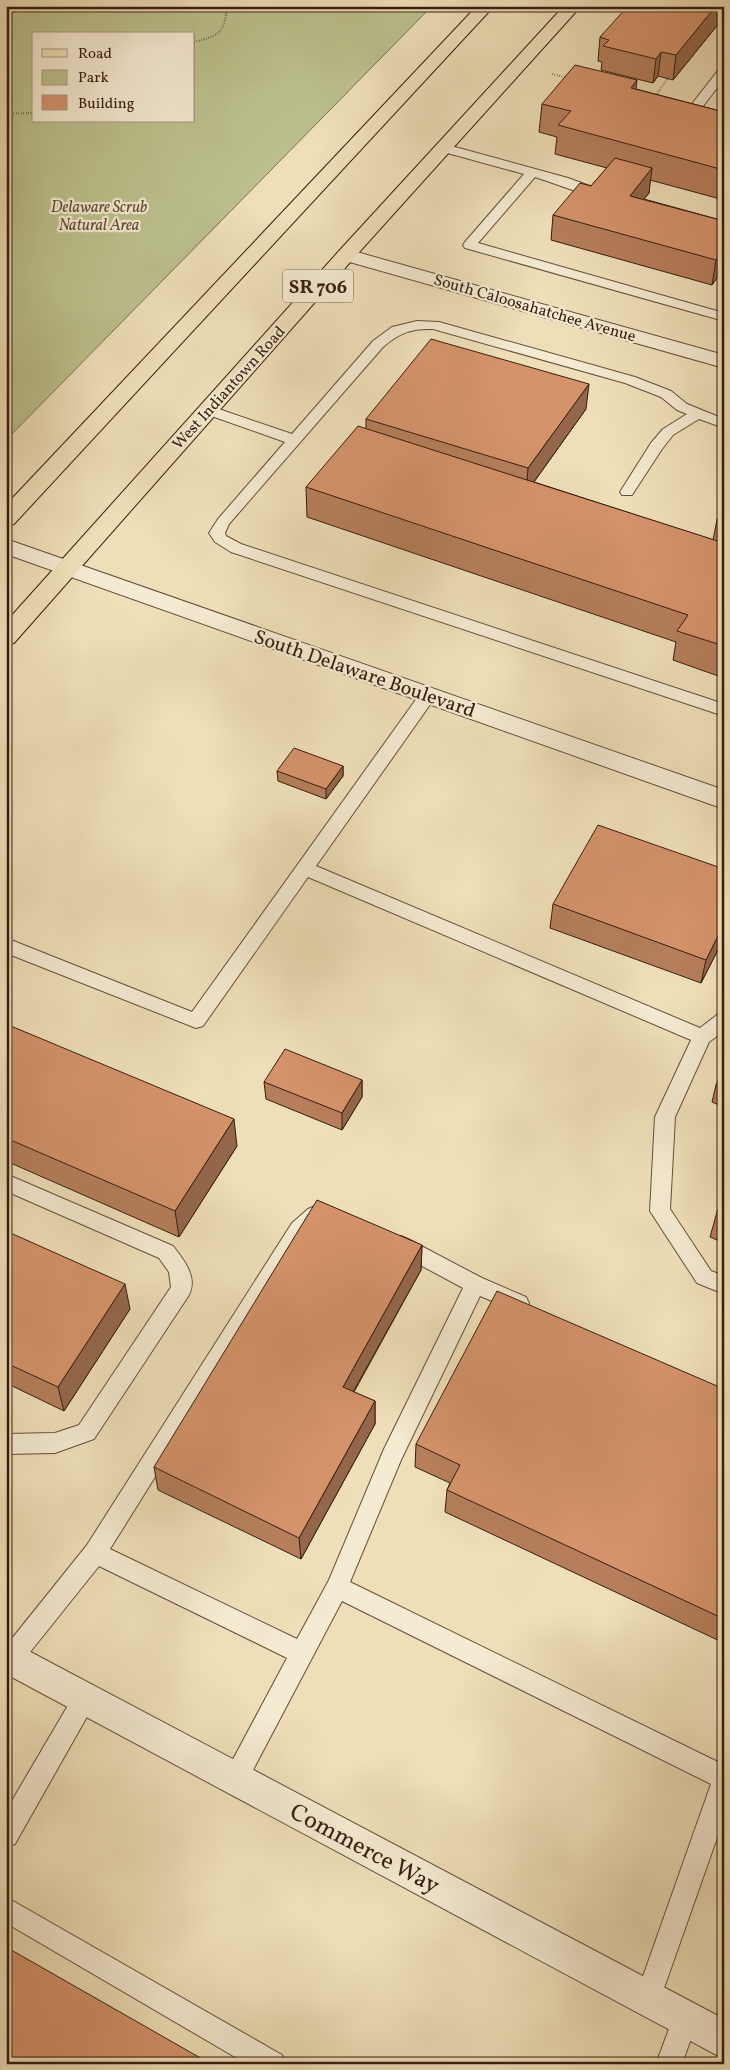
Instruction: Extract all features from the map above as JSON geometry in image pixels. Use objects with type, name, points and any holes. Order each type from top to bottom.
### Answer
[{"type":"main road","points":[[6,520],[486,6]]},
{"type":"main road","name":"West Indiantown Road","points":[[6,637],[346,255],[573,6]]},
{"type":"street","name":"South Caloosahatchee Avenue","points":[[346,255],[561,314],[724,362]]},
{"type":"street","name":"South Delaware Boulevard","points":[[6,546],[428,695],[722,796]]},
{"type":"street","name":"Commerce Way","points":[[9,1657],[724,2040]]},
{"type":"lane","points":[[722,74],[692,112],[724,120]]},
{"type":"lane","points":[[444,148],[564,181],[602,196]]},
{"type":"lane","points":[[532,172],[470,245],[724,317]]},
{"type":"lane","points":[[724,424],[682,407],[666,394],[630,380],[434,325],[406,326],[390,332],[378,344],[223,522],[217,533],[220,539],[236,548],[724,710]]},
{"type":"lane","points":[[208,410],[294,440]]},
{"type":"lane","points":[[627,492],[656,446],[668,432],[697,414]]},
{"type":"lane","points":[[6,945],[196,1020],[428,695]]},
{"type":"lane","points":[[305,869],[702,1037]]},
{"type":"lane","points":[[724,1020],[702,1037],[665,1117],[660,1211],[704,1277],[724,1285]]},
{"type":"lane","points":[[6,1182],[166,1252],[179,1269],[182,1289],[86,1432],[55,1443],[6,1444]]},
{"type":"lane","points":[[9,1657],[95,1553],[299,1229],[315,1215],[342,1218]]},
{"type":"lane","points":[[383,1235],[475,1284],[537,1311]]},
{"type":"lane","points":[[235,1778],[337,1587],[392,1456],[475,1284]]},
{"type":"lane","points":[[95,1553],[302,1652]]},
{"type":"lane","points":[[337,1587],[724,1778]]},
{"type":"lane","points":[[6,1835],[85,1698]]},
{"type":"lane","points":[[648,1999],[724,1783]]},
{"type":"lane","points":[[6,1909],[273,2064]]},
{"type":"lane","points":[[668,2064],[685,2019]]},
{"type":"path","points":[[195,42],[214,36],[226,23],[227,6]]},
{"type":"path","points":[[549,74],[568,78]]},
{"type":"path","points":[[653,100],[668,78]]},
{"type":"path","points":[[6,114],[32,112]]},
{"type":"path","points":[[6,172],[12,182],[10,192],[6,196]]},
{"type":"green space","name":"Delaware Scrub Natural Area","points":[[6,6],[432,6],[6,440]]},
{"type":"building","points":[[628,6],[716,6],[676,55],[661,52],[656,59],[603,46],[609,40],[600,37]]},
{"type":"building","points":[[575,65],[637,80],[631,88],[724,112],[724,170],[558,125],[571,111],[542,104]]},
{"type":"building","points":[[615,158],[652,168],[630,196],[724,221],[724,249],[716,260],[553,215],[580,183],[591,186]]},
{"type":"building","points":[[431,339],[589,384],[528,468],[366,419]]},
{"type":"building","points":[[358,426],[724,543],[724,646],[677,631],[688,615],[306,487]]},
{"type":"building","points":[[724,509],[724,522],[717,520]]},
{"type":"building","points":[[294,748],[343,766],[326,789],[277,771]]},
{"type":"building","points":[[598,825],[724,869],[724,924],[706,960],[553,904]]},
{"type":"building","points":[[6,1024],[234,1119],[175,1211],[6,1138]]},
{"type":"building","points":[[285,1049],[362,1080],[342,1113],[264,1082]]},
{"type":"building","points":[[724,1069],[724,1088],[716,1085]]},
{"type":"building","points":[[724,1198],[724,1214],[717,1212]]},
{"type":"building","points":[[317,1200],[422,1245],[343,1387],[375,1401],[299,1538],[154,1467]]},
{"type":"building","points":[[6,1231],[125,1284],[58,1387],[6,1363]]},
{"type":"building","points":[[497,1291],[724,1389],[724,1619],[447,1490],[460,1465],[416,1444]]},
{"type":"building","points":[[6,1947],[211,2064],[6,2064]]}]
